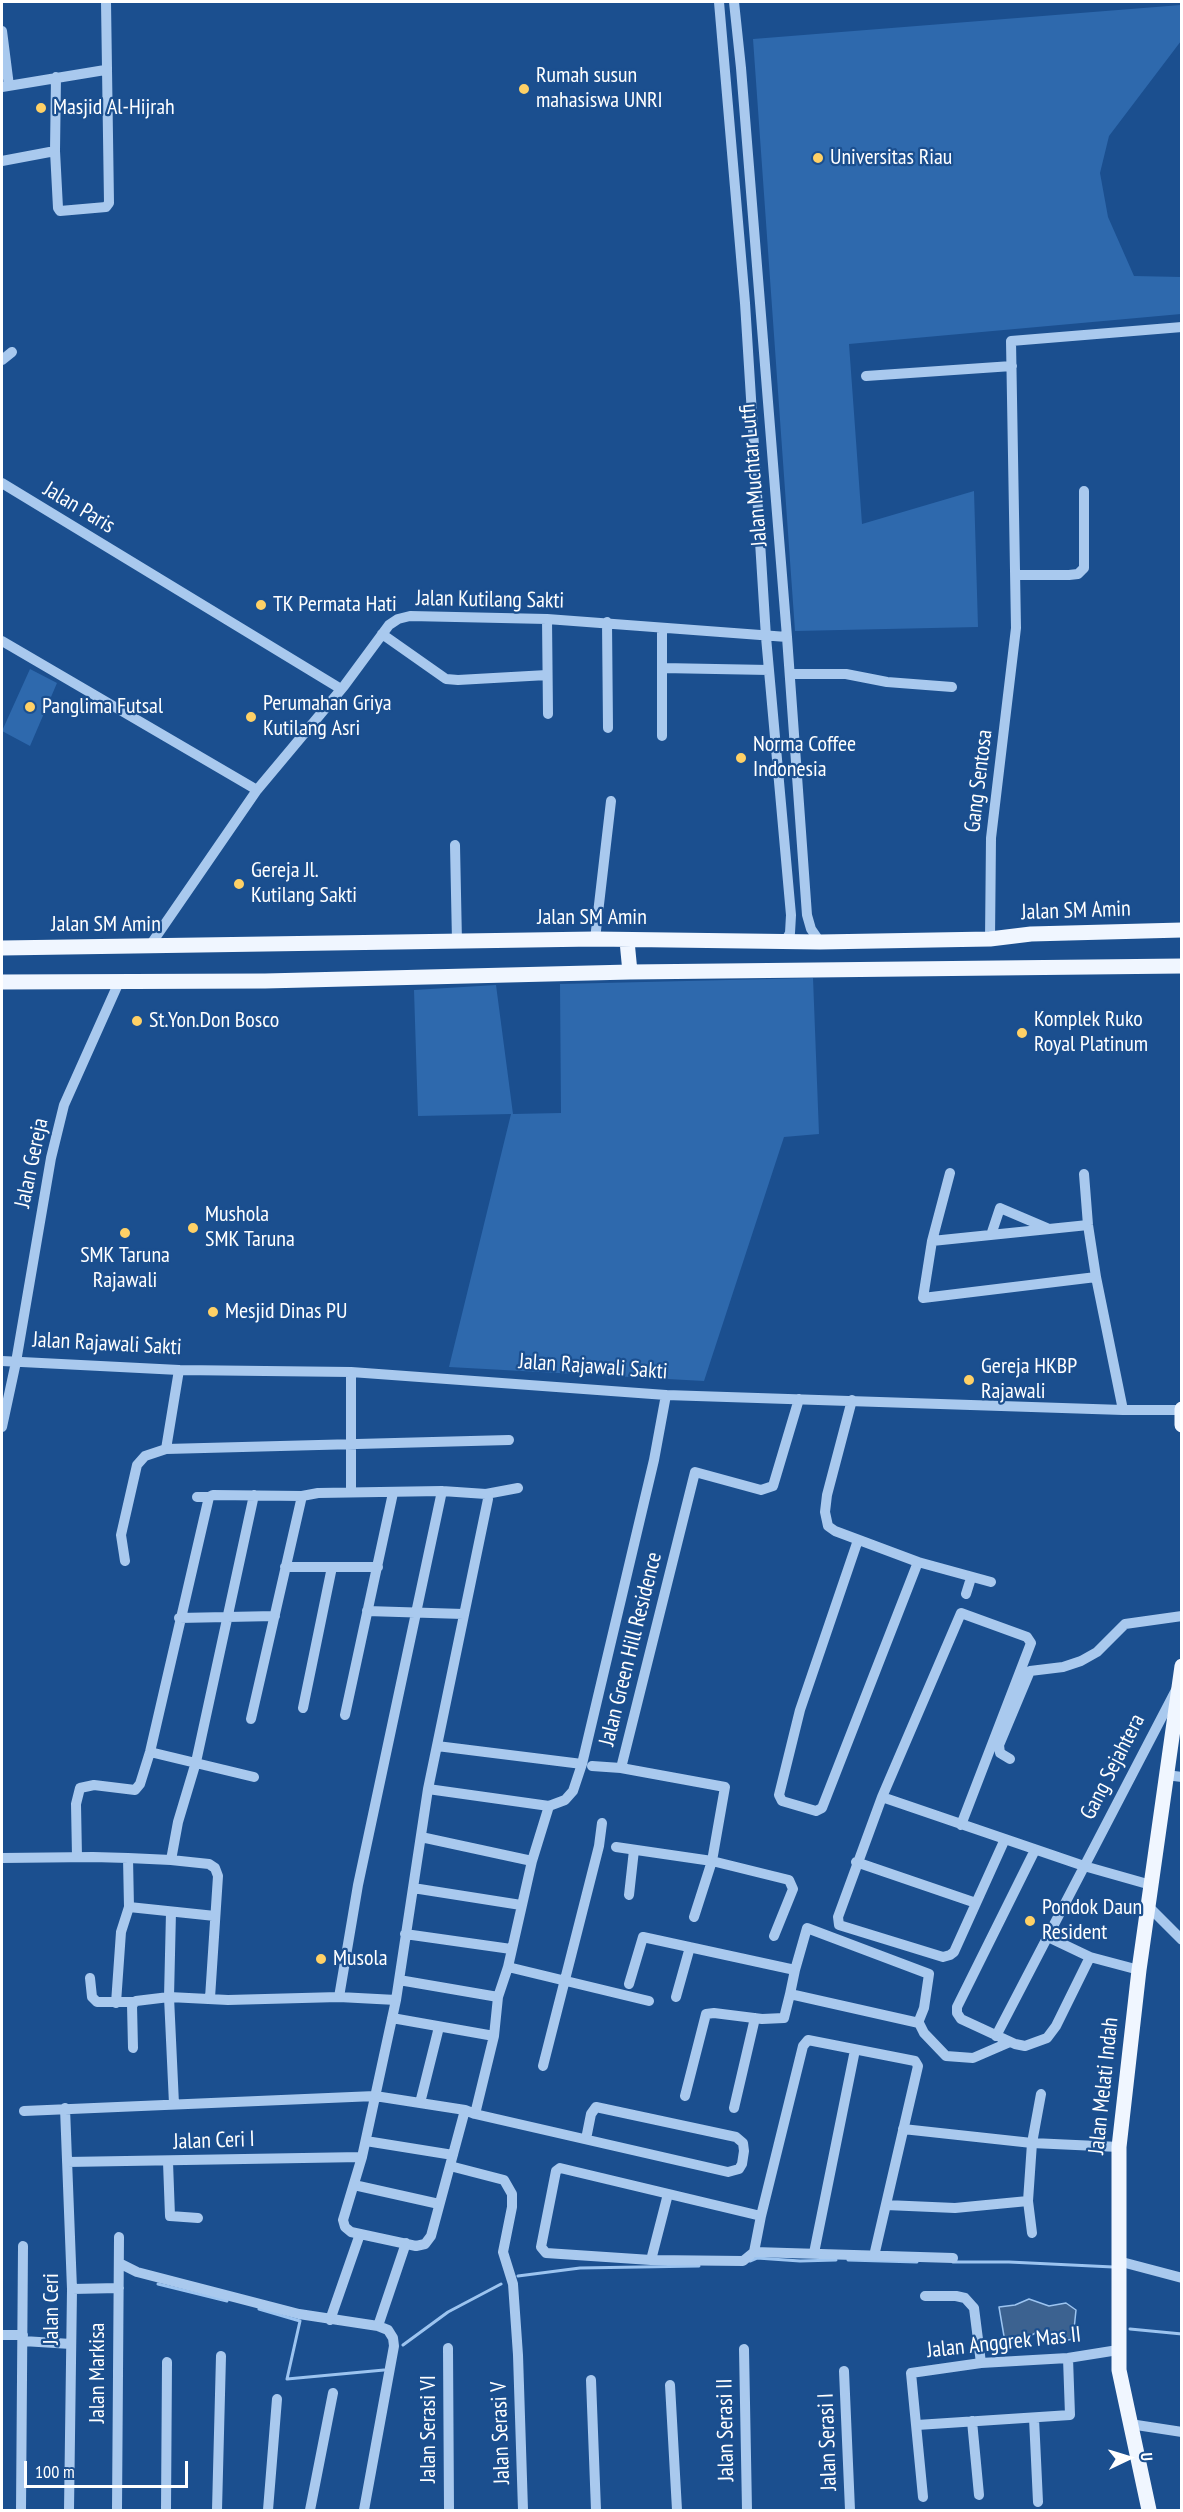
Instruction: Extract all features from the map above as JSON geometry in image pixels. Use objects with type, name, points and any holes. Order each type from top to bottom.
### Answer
[{"type":"main road","name":"Jalan SM Amin","points":[[2,948],[595,939],[820,942],[990,939],[1031,934],[1182,930]]},
{"type":"main road","points":[[627,941],[630,972]]},
{"type":"main road","points":[[2,982],[308,980],[630,972],[1182,966]]},
{"type":"main road","name":"Jalan Melati Indah","points":[[1149,2511],[1119,2370],[1119,2147],[1151,1885],[1174,1776],[1178,1685],[1182,1666]]},
{"type":"street","points":[[56,77],[55,151],[59,210],[108,207],[106,2]]},
{"type":"street","name":"Jalan Muchtar Lutfi","points":[[719,2],[745,303],[766,637],[791,915],[790,933],[785,942]]},
{"type":"street","name":"Jalan Muchtar Lutfi","points":[[734,2],[790,674],[807,915],[811,929],[820,942]]},
{"type":"street","points":[[2,31],[5,86],[105,69]]},
{"type":"street","points":[[2,161],[55,151]]},
{"type":"street","name":"Gang Sentosa","points":[[990,939],[991,838],[1016,628],[1011,341],[1182,327]]},
{"type":"street","points":[[2,360],[12,352]]},
{"type":"street","points":[[866,376],[1012,366]]},
{"type":"street","name":"Jalan Paris","points":[[2,483],[341,689]]},
{"type":"street","points":[[1016,575],[1069,575],[1078,574],[1084,568],[1084,491]]},
{"type":"street","name":"Jalan Kutilang Sakti","points":[[149,947],[257,790],[341,689],[389,625],[411,616],[547,619],[787,637]]},
{"type":"street","points":[[547,619],[548,714]]},
{"type":"street","points":[[607,622],[608,728]]},
{"type":"street","points":[[662,628],[662,736]]},
{"type":"street","points":[[382,634],[446,679],[547,675]]},
{"type":"street","points":[[2,641],[257,790]]},
{"type":"street","points":[[662,668],[769,670]]},
{"type":"street","points":[[790,674],[846,674],[887,682],[952,687]]},
{"type":"street","points":[[595,939],[611,801]]},
{"type":"street","points":[[455,845],[457,942]]},
{"type":"street","name":"Jalan Gereja","points":[[2,1427],[16,1362],[51,1158],[64,1105],[119,982]]},
{"type":"street","points":[[950,1173],[932,1241],[922,1296],[925,1299],[1096,1278]]},
{"type":"street","points":[[1084,1174],[1088,1225],[1096,1278],[1123,1410]]},
{"type":"street","points":[[991,1235],[1000,1208],[1050,1229]]},
{"type":"street","points":[[932,1241],[1088,1225]]},
{"type":"street","name":"Jalan Rajawali Sakti","points":[[2,1361],[178,1370],[351,1372],[666,1395],[1123,1410],[1181,1415]]},
{"type":"street","points":[[166,1449],[178,1370]]},
{"type":"street","points":[[351,1372],[351,1492]]},
{"type":"street","points":[[428,1789],[549,1806],[565,1800],[573,1791],[587,1765],[654,1460],[666,1395]]},
{"type":"street","name":"Jalan Green Hill Residence","points":[[694,1917],[712,1861],[725,1787],[621,1768],[695,1472],[761,1490],[773,1486],[799,1399]]},
{"type":"street","points":[[852,1400],[827,1495],[825,1512],[828,1526],[835,1531],[918,1562],[992,1582]]},
{"type":"street","points":[[125,1560],[121,1535],[137,1465],[145,1456],[166,1449],[509,1440]]},
{"type":"street","points":[[197,1497],[442,1491],[486,1494],[518,1488]]},
{"type":"street","points":[[339,1997],[358,1885],[442,1491]]},
{"type":"street","points":[[345,1715],[393,1493]]},
{"type":"street","points":[[486,1494],[488,1499],[428,1789],[396,2000],[366,2141],[343,2220],[345,2227],[351,2232],[416,2246],[426,2244],[431,2236],[451,2160],[470,2112],[494,2036],[498,1997],[508,1967],[532,1861],[549,1806]]},
{"type":"street","points":[[171,1860],[178,1822],[196,1762],[254,1495]]},
{"type":"street","points":[[251,1719],[302,1496]]},
{"type":"street","points":[[77,1857],[76,1804],[80,1788],[94,1785],[136,1789],[150,1752],[179,1618],[209,1497]]},
{"type":"street","points":[[858,1540],[800,1710],[779,1795],[782,1801],[816,1811],[822,1808],[918,1562]]},
{"type":"street","points":[[285,1567],[378,1567]]},
{"type":"street","points":[[303,1708],[332,1567]]},
{"type":"street","points":[[966,1594],[971,1578]]},
{"type":"street","points":[[367,1611],[463,1614]]},
{"type":"street","points":[[961,1825],[1031,1643],[1027,1637],[961,1613],[856,1862],[838,1917],[839,1925],[943,1957],[954,1952],[1005,1839]]},
{"type":"street","points":[[179,1618],[228,1615],[275,1616]]},
{"type":"street","points":[[1010,1759],[1000,1753],[999,1745],[1030,1671],[1063,1667],[1081,1661],[1097,1652],[1125,1624],[1182,1616]]},
{"type":"street","name":"Gang Sejahtera","points":[[996,2036],[1178,1685]]},
{"type":"street","points":[[437,1746],[621,1768]]},
{"type":"street","points":[[150,1752],[254,1777]]},
{"type":"street","points":[[882,1797],[1035,1850],[1151,1885]]},
{"type":"street","points":[[543,2066],[599,1846],[602,1823]]},
{"type":"street","points":[[421,1837],[532,1861]]},
{"type":"street","points":[[616,1847],[712,1861],[789,1880],[793,1889],[774,1936]]},
{"type":"street","points":[[630,1896],[634,1850]]},
{"type":"street","points":[[1035,1850],[957,2007],[961,2019],[1010,2042],[1025,2046],[1047,2038],[1056,2026],[1090,1957]]},
{"type":"street","points":[[2,1858],[128,1858],[171,1860],[213,1866],[218,1876],[210,1998]]},
{"type":"street","points":[[116,2002],[121,1932],[129,1907],[128,1858]]},
{"type":"street","points":[[856,1862],[976,1903]]},
{"type":"street","points":[[413,1888],[521,1905]]},
{"type":"street","points":[[1148,1906],[1182,1940]]},
{"type":"street","points":[[129,1907],[215,1916]]},
{"type":"street","points":[[171,1912],[169,1997],[174,2104]]},
{"type":"street","points":[[685,2096],[706,2014],[784,2018],[807,1928],[929,1974],[924,2008],[918,2023]]},
{"type":"street","points":[[405,1934],[511,1949]]},
{"type":"street","points":[[629,1984],[642,1937],[795,1970]]},
{"type":"street","points":[[1048,1937],[1090,1957],[1139,1970]]},
{"type":"street","points":[[676,1997],[690,1947]]},
{"type":"street","points":[[508,1967],[649,2001]]},
{"type":"street","points":[[90,1978],[94,2000],[101,2003],[133,2002],[169,1997],[228,2000],[339,1997],[396,2000]]},
{"type":"street","points":[[399,1980],[498,1997]]},
{"type":"street","points":[[790,1994],[918,2023],[946,2056],[973,2058],[1010,2042]]},
{"type":"street","points":[[133,2002],[133,2048]]},
{"type":"street","points":[[392,2018],[494,2036]]},
{"type":"street","points":[[734,2108],[755,2018]]},
{"type":"street","points":[[420,2103],[439,2027]]},
{"type":"street","points":[[761,2216],[562,2168],[556,2171],[541,2244],[543,2251],[651,2260],[743,2261],[754,2252],[804,2043],[808,2040],[916,2062],[918,2069],[874,2256]]},
{"type":"street","points":[[814,2253],[855,2050]]},
{"type":"street","points":[[1032,2233],[1028,2201],[1032,2143],[1041,2094]]},
{"type":"street","points":[[24,2111],[375,2096],[470,2112],[586,2139],[728,2172],[739,2169],[744,2151],[742,2143],[736,2137],[596,2107],[591,2114],[586,2139]]},
{"type":"street","name":"Jalan Ceri","points":[[65,2108],[72,2289],[69,2511]]},
{"type":"street","points":[[903,2129],[1032,2143],[1119,2147]]},
{"type":"street","name":"Jalan Serasi V","points":[[366,2141],[451,2160],[504,2180],[512,2194],[512,2207],[503,2252],[513,2283],[518,2355],[523,2511]]},
{"type":"street","name":"Jalan Ceri I","points":[[67,2162],[362,2157]]},
{"type":"street","points":[[168,2162],[170,2216],[198,2218]]},
{"type":"street","points":[[354,2185],[439,2204]]},
{"type":"street","points":[[651,2260],[668,2194]]},
{"type":"street","points":[[886,2205],[955,2208],[1028,2201]]},
{"type":"street","points":[[330,2320],[360,2234]]},
{"type":"street","name":"Jalan Markisa","points":[[117,2511],[119,2237]]},
{"type":"street","points":[[378,2326],[406,2243]]},
{"type":"street","points":[[21,2511],[23,2246]]},
{"type":"street","points":[[754,2252],[953,2258]]},
{"type":"street","points":[[1118,2261],[1182,2278]]},
{"type":"street","points":[[119,2263],[137,2272],[330,2320],[378,2326],[388,2331],[393,2338],[394,2346],[364,2511]]},
{"type":"street","points":[[72,2289],[119,2288]]},
{"type":"street","points":[[925,2296],[965,2298],[974,2308],[981,2363]]},
{"type":"street","points":[[2,2335],[71,2344]]},
{"type":"street","name":"Jalan Serasi VI","points":[[448,2348],[449,2511]]},
{"type":"street","name":"Jalan Serasi II","points":[[744,2349],[747,2511]]},
{"type":"street","name":"Jalan Anggrek Mas II","points":[[923,2497],[911,2373],[981,2363],[1068,2358],[1118,2350]]},
{"type":"street","points":[[217,2511],[220,2356]]},
{"type":"street","points":[[917,2425],[1070,2415],[1068,2358]]},
{"type":"street","points":[[166,2511],[167,2362]]},
{"type":"street","name":"Jalan Serasi I","points":[[844,2371],[850,2511]]},
{"type":"street","points":[[591,2380],[596,2511]]},
{"type":"street","points":[[670,2385],[677,2511]]},
{"type":"street","points":[[310,2511],[333,2392]]},
{"type":"street","points":[[268,2511],[277,2399]]},
{"type":"street","points":[[1034,2418],[1038,2502]]},
{"type":"street","points":[[972,2421],[979,2495]]},
{"type":"street","points":[[1130,2424],[1182,2432]]},
{"type":"shaded area","points":[[1181,5],[1181,41],[1109,136],[1100,173],[1108,217],[1134,276],[1181,277],[1181,314],[849,344],[862,524],[974,491],[978,627],[795,631],[753,39]]},
{"type":"shaded area","name":"Panglima Futsal","points":[[30,669],[57,683],[30,746],[2,731]]},
{"type":"shaded area","points":[[813,978],[819,1134],[784,1137],[704,1381],[449,1367],[511,1114],[418,1116],[414,990],[496,985],[513,1114],[561,1113],[560,984]]},
{"type":"shaded area","points":[[1029,2299],[1049,2306],[1066,2303],[1076,2310],[1073,2339],[1053,2343],[1037,2332],[1022,2341],[1005,2342],[999,2307],[1015,2305]]},
{"type":"waterway","points":[[750,2261],[757,2258],[800,2261],[836,2260]]},
{"type":"waterway","points":[[848,2260],[917,2262]]},
{"type":"waterway","points":[[953,2262],[1113,2267]]},
{"type":"waterway","points":[[518,2276],[580,2268],[699,2266]]},
{"type":"waterway","points":[[158,2284],[227,2301]]},
{"type":"waterway","points":[[403,2345],[448,2312],[501,2284]]},
{"type":"waterway","points":[[259,2309],[300,2321],[287,2379],[384,2370]]},
{"type":"waterway","points":[[1130,2329],[1182,2334]]},
{"type":"place","name":"Rumah susun mahasiswa UNRI","points":[[524,89]]},
{"type":"place","name":"Masjid Al-Hijrah","points":[[41,108]]},
{"type":"place","name":"Universitas Riau","points":[[818,158]]},
{"type":"place","name":"TK Permata Hati","points":[[261,605]]},
{"type":"place","name":"Panglima Futsal","points":[[30,707]]},
{"type":"place","name":"Perumahan Griya Kutilang Asri","points":[[251,717]]},
{"type":"place","name":"Norma Coffee Indonesia","points":[[741,758]]},
{"type":"place","name":"Gereja Jl. Kutilang Sakti","points":[[239,884]]},
{"type":"place","name":"St.Yon.Don Bosco","points":[[137,1021]]},
{"type":"place","name":"Komplek Ruko Royal Platinum","points":[[1022,1033]]},
{"type":"place","name":"Mushola SMK Taruna","points":[[193,1228]]},
{"type":"place","name":"SMK Taruna Rajawali","points":[[125,1233]]},
{"type":"place","name":"Mesjid Dinas PU","points":[[213,1312]]},
{"type":"place","name":"Gereja HKBP Rajawali","points":[[969,1380]]},
{"type":"place","name":"Pondok Daun Resident","points":[[1030,1921]]},
{"type":"place","name":"Musola","points":[[321,1959]]}]
